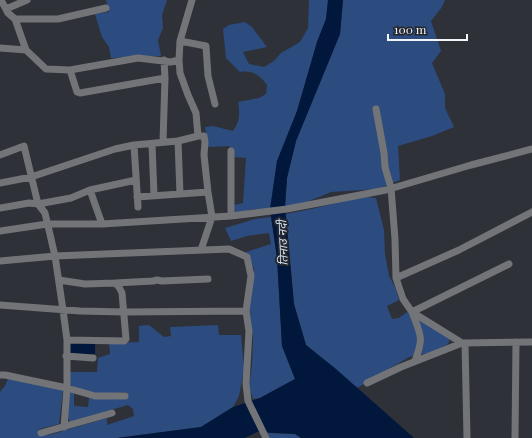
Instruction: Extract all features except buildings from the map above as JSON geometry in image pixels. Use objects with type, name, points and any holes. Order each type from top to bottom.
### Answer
[{"type":"street","points":[[1,0],[8,13],[15,19],[26,50],[46,69],[70,70],[138,58],[171,62],[180,60]]},
{"type":"street","points":[[6,9],[27,0]]},
{"type":"street","points":[[192,0],[180,42],[180,73],[196,113],[198,136]]},
{"type":"street","points":[[15,19],[58,19],[106,8]]},
{"type":"street","points":[[180,42],[206,46],[208,76],[215,104]]},
{"type":"street","points":[[0,48],[26,50]]},
{"type":"street","points":[[163,142],[165,78],[164,60]]},
{"type":"street","points":[[70,70],[77,92],[80,93],[165,78]]},
{"type":"street","points":[[376,109],[385,167],[391,188],[396,278],[403,299],[412,312],[421,340],[421,346],[415,361]]},
{"type":"street","points":[[0,183],[32,177],[115,149],[134,145],[178,141],[204,136],[206,142],[204,155],[212,217],[201,250]]},
{"type":"street","points":[[178,141],[180,194]]},
{"type":"street","points":[[152,144],[154,195]]},
{"type":"street","points":[[134,145],[138,207]]},
{"type":"street","points":[[0,155],[24,146],[38,204],[45,213],[55,256],[64,310],[67,388],[64,427]]},
{"type":"street","points":[[0,231],[47,224],[102,224],[231,216],[288,209],[391,188],[532,149]]},
{"type":"street","points":[[230,151],[231,216]]},
{"type":"street","points":[[0,208],[29,203],[38,204],[71,198],[90,190],[136,180]]},
{"type":"street","points":[[90,190],[102,224]]},
{"type":"street","points":[[137,197],[208,192]]},
{"type":"street","points":[[396,278],[460,250],[532,212]]},
{"type":"street","points":[[0,261],[55,256],[229,249],[246,257],[250,276],[246,311],[249,332],[246,384],[248,401],[266,438]]},
{"type":"street","points":[[412,312],[509,264]]},
{"type":"street","points":[[59,280],[85,284],[208,279]]},
{"type":"street","points":[[66,340],[124,341],[126,339],[122,293],[119,287],[114,283]]},
{"type":"street","points":[[0,305],[64,310],[124,312],[246,311]]},
{"type":"street","points":[[412,312],[464,343]]},
{"type":"street","points":[[515,438],[516,342]]},
{"type":"street","points":[[367,383],[415,361],[464,343],[532,342]]},
{"type":"street","points":[[464,343],[468,438]]},
{"type":"street","points":[[66,356],[93,358]]},
{"type":"street","points":[[0,375],[67,388],[95,396],[124,396]]},
{"type":"street","points":[[41,433],[112,413]]},
{"type":"shaded area","points":[[106,0],[167,0],[162,15],[163,28],[158,40],[161,56],[111,58],[109,47],[102,37],[95,14],[109,12]]},
{"type":"shaded area","points":[[309,0],[328,0],[326,19],[317,42],[297,111],[277,161],[270,210],[254,209],[235,214],[234,205],[243,203],[246,158],[234,157],[229,146],[208,147],[205,127],[213,126],[233,131],[239,117],[238,102],[259,98],[266,94],[267,85],[262,78],[256,74],[240,72],[226,58],[223,29],[229,25],[245,22],[252,27],[267,47],[243,52],[249,64],[264,67],[274,61],[281,53],[300,42],[308,28]]},
{"type":"shaded area","points":[[343,0],[445,0],[442,7],[431,21],[441,51],[432,63],[445,94],[445,108],[454,127],[432,136],[398,146],[400,180],[377,189],[331,192],[302,204],[285,207],[287,178],[296,141],[340,34]]},
{"type":"shaded area","points":[[368,197],[376,198],[384,230],[385,254],[389,276],[395,287],[399,300],[387,306],[392,319],[399,318],[407,312],[450,339],[448,344],[432,352],[409,357],[357,388],[306,345],[294,304],[286,214]]},
{"type":"shaded area","points":[[271,217],[277,258],[282,346],[295,379],[260,398],[253,399],[249,387],[252,365],[253,338],[249,310],[254,269],[249,255],[246,252],[271,244],[269,233],[247,236],[231,241],[225,228],[255,219]]},
{"type":"shaded area","points":[[149,325],[164,337],[171,336],[170,327],[218,325],[219,335],[241,335],[244,369],[239,396],[233,407],[201,427],[117,438],[0,438],[0,392],[8,379],[63,390],[59,424],[39,429],[38,435],[49,435],[107,418],[107,425],[134,416],[133,409],[128,405],[69,422],[67,411],[69,391],[74,392],[74,406],[88,407],[89,397],[125,398],[126,392],[104,394],[85,391],[70,385],[70,372],[97,372],[98,358],[110,354],[109,343],[139,342],[139,326]]},
{"type":"shaded area","points":[[267,433],[295,434],[301,438],[270,438]]},
{"type":"water","name":"तिनाउ नदी","points":[[328,0],[343,0],[340,34],[296,141],[287,178],[285,207],[294,304],[306,345],[336,369],[414,438],[301,438],[295,434],[257,432],[245,438],[117,438],[201,427],[233,407],[260,398],[295,379],[282,346],[277,258],[270,209],[277,161],[297,111],[317,42],[326,19]]},
{"type":"water","points":[[68,342],[95,343],[95,354],[68,353]]}]
